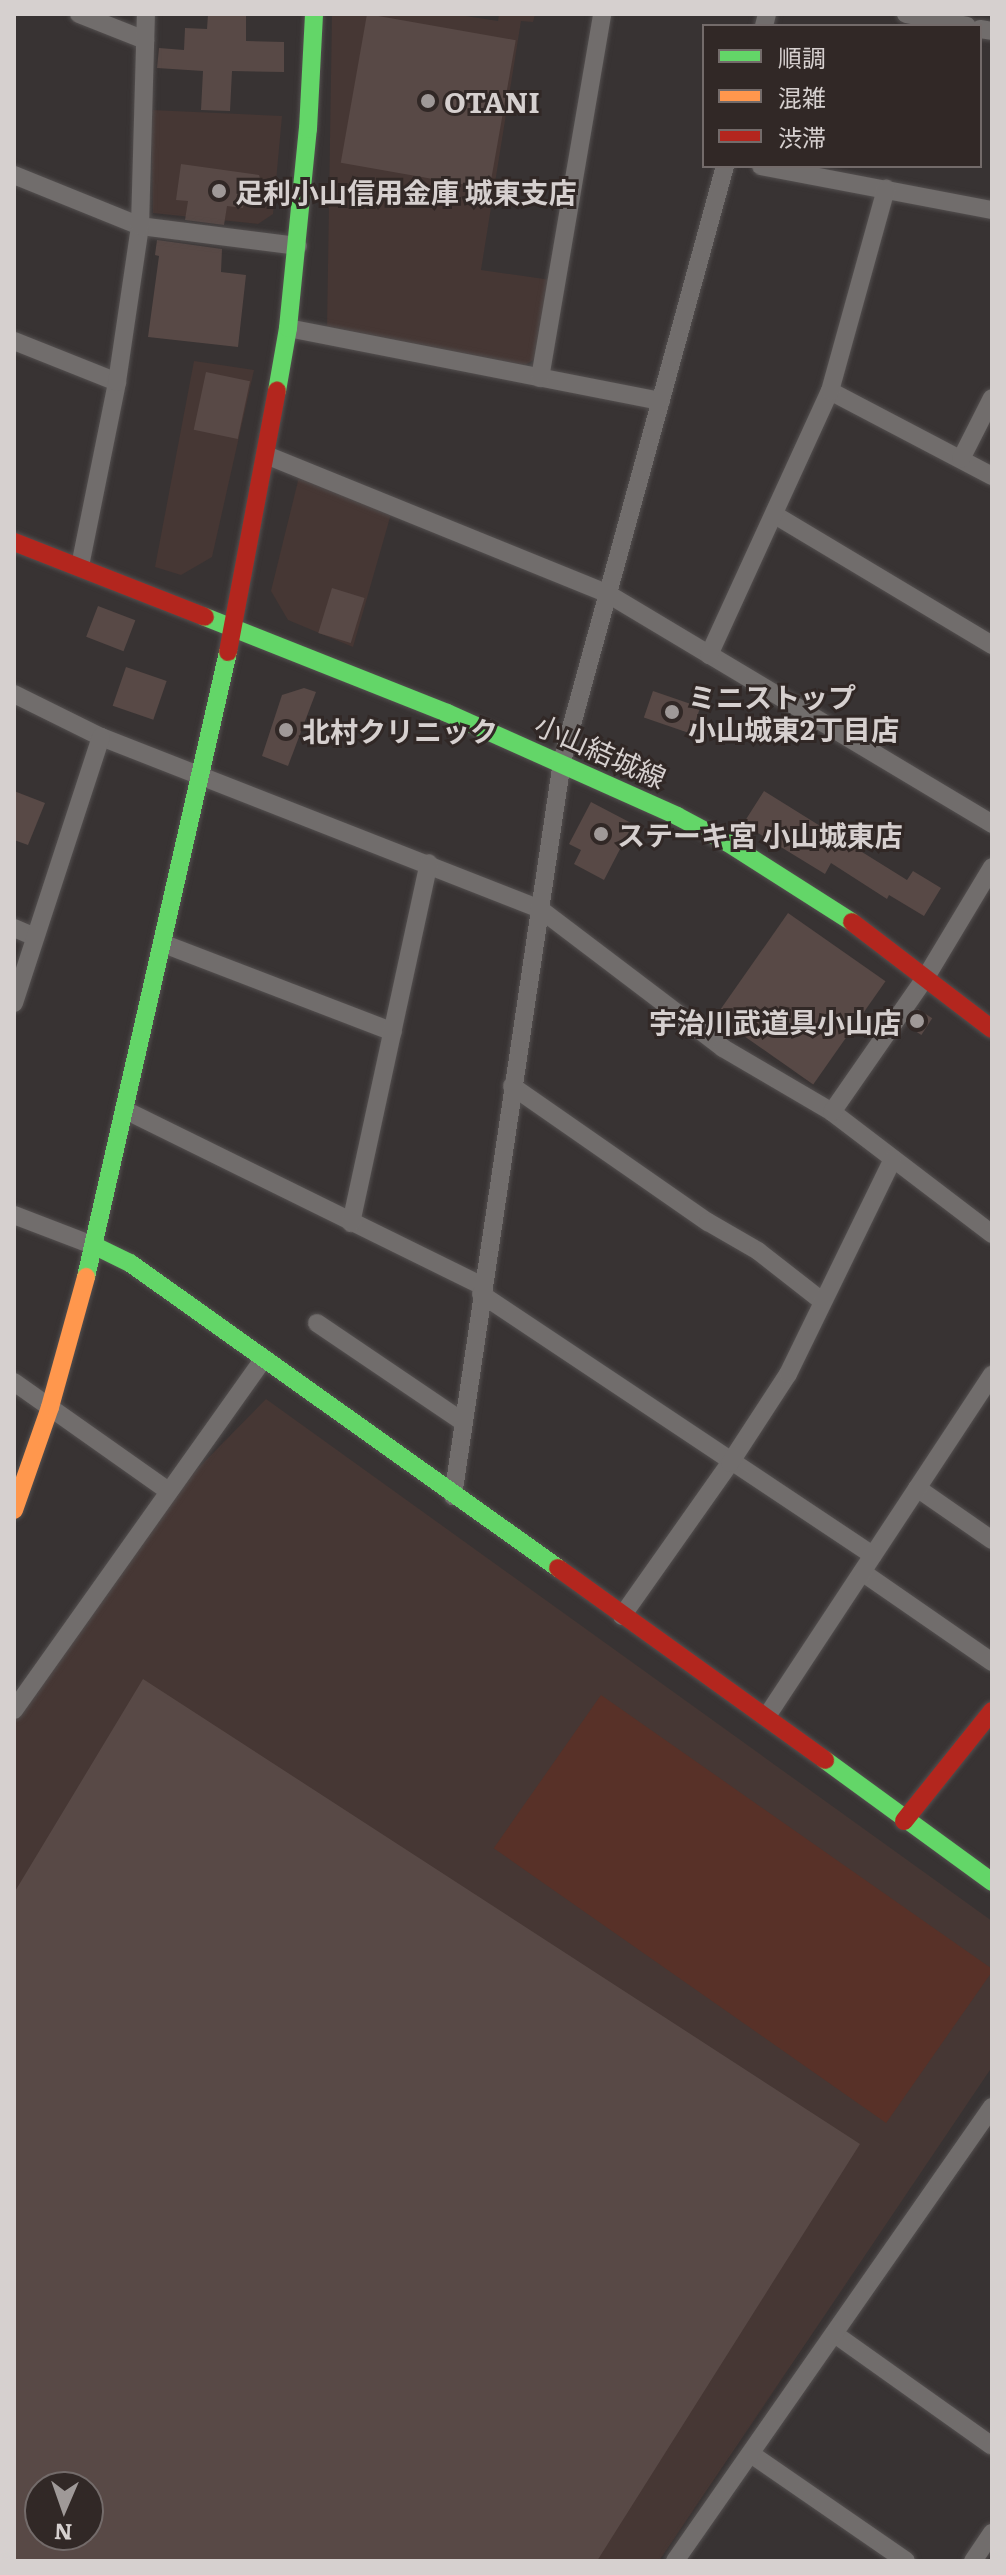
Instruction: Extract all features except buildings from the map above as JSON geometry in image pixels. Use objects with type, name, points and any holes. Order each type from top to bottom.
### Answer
[{"type":"street","points":[[79,14],[145,40]]},
{"type":"street","points":[[80,566],[117,382],[140,226],[146,14]]},
{"type":"street","points":[[14,1510],[50,1407],[95,1246],[234,627],[288,328],[298,246],[314,14]]},
{"type":"street","points":[[540,378],[602,14]]},
{"type":"street","points":[[906,14],[957,24]]},
{"type":"street","points":[[453,1496],[562,761],[724,168]]},
{"type":"street","points":[[772,168],[992,210]]},
{"type":"street","points":[[14,175],[140,226],[298,246]]},
{"type":"street","points":[[709,655],[830,391],[886,189]]},
{"type":"street","points":[[288,328],[661,401]]},
{"type":"street","points":[[14,341],[117,382]]},
{"type":"street","points":[[830,391],[992,476]]},
{"type":"street","points":[[961,459],[992,398]]},
{"type":"street","points":[[266,455],[608,594],[992,824]]},
{"type":"street","points":[[775,515],[992,645]]},
{"type":"street","name":"小山結城線","points":[[14,542],[234,627],[562,761],[728,843],[853,923],[992,1029]]},
{"type":"street","points":[[14,694],[101,737],[540,909],[723,1048],[832,1112],[992,1234]]},
{"type":"street","points":[[14,1003],[101,737]]},
{"type":"street","points":[[351,1223],[429,863]]},
{"type":"street","points":[[832,1112],[926,977],[992,867]]},
{"type":"street","points":[[14,928],[35,937]]},
{"type":"street","points":[[164,944],[393,1032]]},
{"type":"street","points":[[512,1086],[708,1222],[758,1251],[822,1301]]},
{"type":"street","points":[[127,1111],[482,1290],[730,1463],[873,1555]]},
{"type":"street","points":[[622,1616],[730,1463],[788,1374],[893,1159]]},
{"type":"street","points":[[14,1215],[130,1263],[453,1496],[767,1716],[904,1821],[992,1882]]},
{"type":"street","points":[[317,1323],[463,1422]]},
{"type":"street","points":[[14,1710],[167,1490],[263,1360]]},
{"type":"street","points":[[767,1716],[992,1375]]},
{"type":"street","points":[[14,1382],[167,1490]]},
{"type":"street","points":[[917,1488],[992,1540]]},
{"type":"street","points":[[862,1572],[992,1662]]},
{"type":"street","points":[[904,1821],[992,1711]]},
{"type":"street","points":[[675,2561],[836,2335],[992,2107]]},
{"type":"street","points":[[836,2335],[992,2446]]},
{"type":"street","points":[[751,2454],[906,2561]]},
{"type":"street","points":[[973,2561],[992,2533]]},
{"type":"shaded area","points":[[332,14],[453,14],[498,21],[499,14],[535,14],[533,22],[521,21],[481,270],[551,280],[538,357],[525,365],[327,329]]},
{"type":"shaded area","points":[[151,110],[282,116],[273,214],[258,224],[153,213]]},
{"type":"shaded area","points":[[194,361],[254,370],[212,557],[181,575],[155,567]]},
{"type":"shaded area","points":[[299,477],[391,514],[353,647],[288,620],[271,591]]},
{"type":"shaded area","points":[[266,1399],[992,1921],[992,2067],[659,2561],[14,2561],[14,1721],[164,1503]]},
{"type":"shaded area","points":[[601,1695],[992,1969],[886,2123],[494,1848]]},
{"type":"traffic: fast","points":[[277,391],[288,328],[308,129],[314,14]]},
{"type":"traffic: fast","points":[[205,617],[447,713],[677,816],[728,843],[852,922]]},
{"type":"traffic: fast","points":[[86,1277],[228,652]]},
{"type":"traffic: fast","points":[[95,1246],[130,1263],[558,1568]]},
{"type":"traffic: fast","points":[[825,1760],[992,1882]]},
{"type":"traffic: slow","points":[[14,1510],[50,1407],[86,1277]]},
{"type":"traffic: jam","points":[[228,652],[277,391]]},
{"type":"traffic: jam","points":[[14,542],[205,617]]},
{"type":"traffic: jam","points":[[852,922],[992,1029]]},
{"type":"traffic: jam","points":[[558,1568],[825,1760]]},
{"type":"traffic: jam","points":[[904,1821],[992,1711]]},
{"type":"place","name":"OTANI","points":[[428,101]]},
{"type":"place","name":"足利小山信用金庫 城東支店","points":[[219,191]]},
{"type":"place","name":"ミニストップ 小山城東2丁目店","points":[[672,712]]},
{"type":"place","name":"北村クリニック","points":[[286,730]]},
{"type":"place","name":"ステーキ宮 小山城東店","points":[[601,834]]},
{"type":"place","name":"宇治川武道具小山店","points":[[917,1021]]}]
